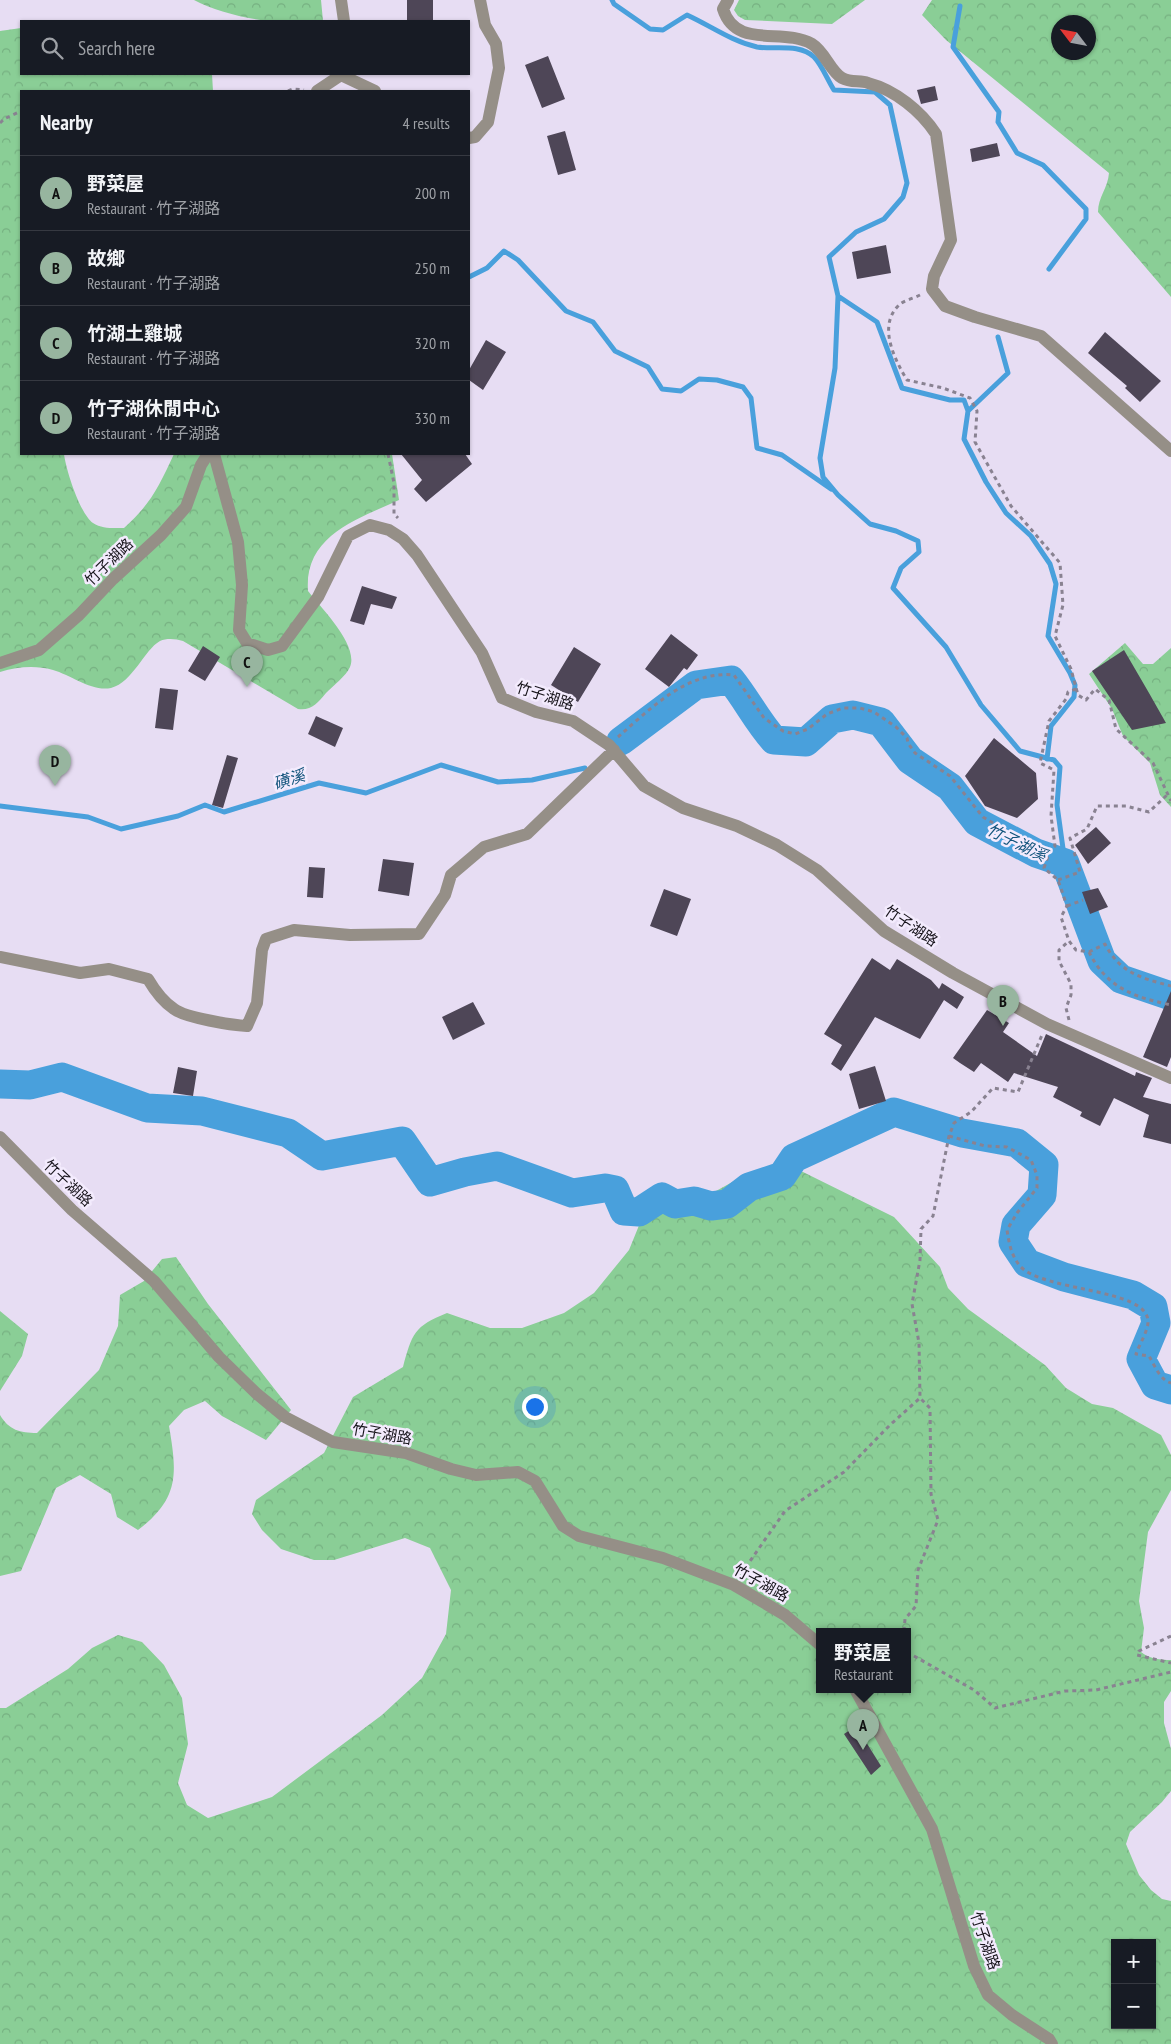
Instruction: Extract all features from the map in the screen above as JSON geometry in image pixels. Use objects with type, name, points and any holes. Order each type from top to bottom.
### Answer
[{"type":"street","points":[[341,0],[344,20]]},
{"type":"street","points":[[470,138],[476,137],[488,122],[494,103],[499,68],[496,44],[485,25],[480,0]]},
{"type":"street","points":[[728,0],[723,9],[727,22],[740,31],[758,35],[794,38],[813,44],[841,78],[885,87],[927,120],[936,134],[951,240],[934,276],[932,289],[945,306],[974,317],[1041,336],[1171,451]]},
{"type":"street","points":[[318,90],[340,75]]},
{"type":"street","points":[[335,90],[341,75]]},
{"type":"street","points":[[343,75],[373,90]]},
{"type":"street","name":"竹子湖路","points":[[0,663],[39,650],[79,615],[113,579],[161,535],[186,508],[201,465],[207,455]]},
{"type":"street","name":"竹子湖路","points":[[214,455],[238,542],[242,585],[239,630],[247,643],[259,649],[268,650],[282,646],[318,596],[348,536],[370,525],[388,530],[403,539],[417,555],[482,653],[502,698],[536,712],[573,722],[612,747],[644,786],[682,808],[736,826],[777,845],[817,870],[884,930],[953,972],[1047,1024],[1171,1078]]},
{"type":"street","points":[[0,957],[80,973],[109,969],[148,979],[160,997],[176,1011],[230,1025],[247,1026],[257,1003],[262,950],[266,938],[294,930],[350,935],[419,934],[445,895],[451,875],[484,847],[527,834],[612,747]]},
{"type":"street","name":"竹子湖路","points":[[0,1137],[72,1210],[154,1281],[219,1357],[257,1394],[285,1417],[333,1442],[406,1453],[451,1469],[476,1475],[518,1472],[535,1481],[563,1526],[580,1536],[663,1558],[734,1585],[785,1615],[816,1641]]},
{"type":"street","name":"竹子湖路","points":[[857,1693],[932,1829],[974,1966],[988,1995],[1012,2015],[1049,2039],[1052,2044]]},
{"type":"path","points":[[0,123],[20,111]]},
{"type":"path","points":[[932,289],[899,305],[888,327],[894,358],[907,380],[944,388],[970,398],[977,411],[975,442],[1011,506],[1060,563],[1063,605],[1055,636],[1071,669],[1078,695],[1086,700],[1095,689],[1109,700],[1116,729],[1153,763],[1171,801]]},
{"type":"path","points":[[388,455],[394,483],[394,514],[406,525],[403,539]]},
{"type":"path","points":[[612,747],[649,711],[691,681],[723,673],[734,675],[764,718],[783,731],[795,734],[808,729],[827,714],[843,708],[860,708],[874,712],[896,727],[907,738],[908,744],[915,753],[950,776],[983,816],[1008,832],[1050,850]]},
{"type":"path","points":[[1067,906],[1058,880],[1044,868],[1050,850],[1055,846],[1051,816],[1054,770],[1040,763],[1049,721],[1066,698],[1068,692],[1076,689]]},
{"type":"path","points":[[1058,880],[1080,872],[1070,838],[1087,830],[1097,806],[1126,806],[1149,812],[1167,795]]},
{"type":"path","points":[[1084,900],[1067,906],[1061,917],[1069,941],[1076,950],[1089,952],[1105,944],[1113,959],[1140,978],[1171,986]]},
{"type":"path","points":[[1069,941],[1059,950],[1059,961],[1070,984],[1071,995],[1066,1008],[1071,1035]]},
{"type":"path","points":[[1089,952],[1097,968],[1118,988],[1171,1005]]},
{"type":"path","points":[[904,1628],[905,1619],[916,1606],[918,1570],[938,1520],[931,1494],[930,1408],[920,1398],[919,1343],[912,1304],[920,1260],[921,1229],[932,1216],[949,1136],[954,1123],[971,1112],[994,1088],[1018,1092],[1047,1024]]},
{"type":"path","points":[[949,1136],[985,1146],[1007,1147],[1031,1160],[1037,1174],[1037,1188],[1017,1213],[1007,1230],[1010,1249],[1021,1266],[1031,1274],[1058,1284],[1120,1297],[1139,1305],[1147,1314],[1148,1323],[1136,1354],[1150,1356],[1159,1374],[1166,1382],[1171,1383]]},
{"type":"path","points":[[734,1585],[785,1511],[844,1472],[890,1425],[920,1398]]},
{"type":"path","points":[[1171,1636],[1139,1651],[1136,1656],[1171,1663]]},
{"type":"path","points":[[911,1654],[974,1690],[994,1708],[1066,1691],[1096,1690],[1171,1672]]},
{"type":"green space","points":[[194,0],[321,0],[323,20],[257,20],[223,12]]},
{"type":"green space","points":[[739,0],[865,0],[832,24],[745,20],[738,16],[734,10]]},
{"type":"green space","points":[[932,0],[1171,0],[1171,297],[1098,212],[1109,173],[946,40],[922,15]]},
{"type":"green space","points":[[20,28],[20,75],[212,75],[213,90],[20,90],[20,455],[64,455],[74,491],[88,518],[100,526],[124,528],[148,502],[159,485],[174,455],[392,455],[399,500],[351,522],[337,532],[324,543],[315,556],[309,572],[308,591],[337,627],[349,648],[351,658],[350,667],[346,674],[317,703],[307,709],[298,709],[183,641],[174,639],[163,640],[154,645],[126,679],[119,685],[111,688],[96,688],[46,668],[26,667],[0,672],[0,31]]},
{"type":"green space","points":[[1125,643],[1143,664],[1153,664],[1171,648],[1171,807],[1160,795],[1150,763],[1123,736],[1112,709],[1089,674]]},
{"type":"green space","points":[[777,1167],[803,1172],[894,1217],[940,1267],[948,1288],[968,1309],[1045,1365],[1066,1388],[1092,1404],[1113,1408],[1161,1435],[1171,1455],[1171,1490],[1148,1532],[1139,1601],[1144,1628],[1141,1652],[1151,1658],[1171,1660],[1171,1691],[1164,1702],[1164,1723],[1171,1749],[1171,1791],[1130,1832],[1126,1844],[1139,1875],[1151,1890],[1162,1899],[1171,1901],[1171,2044],[0,2044],[0,1708],[6,1708],[68,1669],[92,1648],[118,1635],[142,1642],[164,1665],[182,1698],[188,1744],[178,1783],[187,1805],[208,1818],[272,1797],[382,1715],[422,1678],[446,1634],[451,1590],[430,1548],[405,1538],[334,1560],[314,1560],[281,1549],[262,1530],[252,1514],[256,1500],[324,1453],[353,1397],[403,1367],[412,1339],[416,1332],[427,1322],[447,1313],[490,1328],[522,1328],[564,1313],[594,1293],[629,1250],[640,1223],[656,1207],[716,1191],[745,1175]]},
{"type":"green space","points":[[176,1257],[208,1304],[291,1410],[266,1440],[222,1416],[205,1401],[184,1410],[169,1426],[174,1471],[172,1484],[162,1507],[152,1518],[138,1530],[117,1517],[111,1494],[80,1475],[56,1488],[21,1571],[0,1576],[0,1415],[15,1430],[37,1433],[99,1370],[118,1326],[120,1295],[144,1281],[162,1259]]},
{"type":"green space","points":[[0,1311],[28,1334],[22,1356],[0,1391]]},
{"type":"building","points":[[407,0],[433,0],[433,20],[407,20]]},
{"type":"building","points":[[548,56],[565,99],[542,108],[525,65]]},
{"type":"building","points":[[935,86],[938,100],[921,104],[917,90]]},
{"type":"building","points":[[565,131],[576,170],[558,175],[547,136]]},
{"type":"building","points":[[997,143],[1000,156],[972,162],[970,149]]},
{"type":"building","points":[[886,245],[891,273],[857,279],[852,252]]},
{"type":"building","points":[[1105,332],[1161,381],[1140,402],[1125,388],[1127,386],[1088,353]]},
{"type":"building","points":[[486,340],[506,352],[483,390],[470,381],[470,368]]},
{"type":"building","points":[[402,455],[466,455],[472,464],[426,502],[414,489],[422,480]]},
{"type":"building","points":[[362,586],[397,597],[392,609],[371,604],[364,625],[350,621]]},
{"type":"building","points":[[671,634],[698,655],[687,670],[684,668],[669,687],[645,669]]},
{"type":"building","points":[[203,646],[220,657],[205,681],[188,671]]},
{"type":"building","points":[[574,647],[601,664],[578,702],[551,685]]},
{"type":"building","points":[[1124,650],[1166,723],[1132,730],[1092,671]]},
{"type":"building","points":[[160,688],[178,690],[173,730],[155,728]]},
{"type":"building","points":[[316,716],[343,728],[335,747],[308,734]]},
{"type":"building","points":[[994,738],[1036,773],[1038,799],[1017,818],[985,806],[965,776]]},
{"type":"building","points":[[227,755],[238,758],[223,808],[212,805]]},
{"type":"building","points":[[1096,827],[1111,843],[1088,864],[1075,845]]},
{"type":"building","points":[[383,859],[414,863],[409,896],[378,891]]},
{"type":"building","points":[[309,867],[325,868],[323,898],[307,897]]},
{"type":"building","points":[[1098,888],[1108,907],[1090,914],[1082,892]]},
{"type":"building","points":[[664,889],[691,899],[677,936],[650,926]]},
{"type":"building","points":[[872,958],[890,970],[897,959],[931,980],[939,989],[942,983],[964,997],[957,1009],[944,1000],[920,1039],[875,1017],[841,1071],[831,1064],[842,1045],[824,1034]]},
{"type":"building","points":[[1171,991],[1171,1057],[1167,1067],[1143,1057]]},
{"type":"building","points":[[473,1002],[485,1024],[453,1040],[442,1017]]},
{"type":"building","points":[[987,1010],[1009,1023],[1003,1032],[1037,1056],[1046,1034],[1135,1076],[1136,1072],[1152,1078],[1143,1097],[1171,1104],[1171,1144],[1143,1137],[1149,1115],[1114,1098],[1100,1126],[1080,1116],[1082,1112],[1053,1097],[1058,1087],[1014,1073],[1008,1082],[981,1063],[974,1072],[953,1058]]},
{"type":"building","points":[[875,1066],[886,1101],[859,1109],[849,1074]]},
{"type":"building","points":[[178,1067],[197,1071],[193,1096],[173,1093]]},
{"type":"building","points":[[856,1726],[881,1766],[871,1775],[844,1734]]},
{"type":"waterway","points":[[612,0],[614,4],[650,29],[663,30],[687,15],[730,37],[757,47],[794,48],[801,50],[817,60],[834,90],[875,92],[890,105],[907,183],[903,197],[884,219],[856,232],[829,257],[838,296],[835,368],[820,458],[823,477],[838,495],[870,524],[896,531],[918,541],[919,552],[901,568],[893,588],[946,647],[981,705],[1020,751],[1054,760],[1060,767],[1057,805],[1065,863]]},
{"type":"waterway","points":[[960,6],[953,47],[999,112],[998,122],[1017,153],[1043,165],[1086,209],[1086,219],[1049,269]]},
{"type":"waterway","points":[[470,276],[487,268],[504,251],[518,260],[566,311],[593,322],[615,351],[648,367],[662,389],[681,391],[699,379],[717,380],[743,387],[751,398],[757,448],[782,455],[831,489]]},
{"type":"waterway","points":[[838,296],[877,322],[902,388],[950,400],[964,400],[968,411]]},
{"type":"waterway","points":[[998,337],[1008,373],[968,411],[964,439],[986,482],[1006,513],[1031,536],[1050,564],[1056,584],[1048,636],[1075,685],[1074,697],[1051,726],[1047,759]]},
{"type":"waterway","name":"竹子湖溪","points":[[621,741],[696,685],[731,680],[774,740],[806,742],[832,719],[853,715],[881,722],[910,760],[950,787],[977,822],[1036,853],[1065,863],[1102,961],[1121,979],[1171,996]]},
{"type":"waterway","name":"磺溪","points":[[0,806],[88,817],[121,829],[178,816],[205,805],[224,812],[319,783],[366,793],[441,765],[498,782],[532,780],[585,768]]},
{"type":"waterway","points":[[0,1084],[30,1085],[62,1077],[147,1108],[202,1111],[288,1133],[322,1156],[402,1141],[430,1182],[465,1172],[497,1166],[572,1193],[605,1188],[615,1190],[624,1211],[639,1212],[662,1197],[675,1204],[694,1201],[711,1206],[727,1204],[749,1187],[782,1176],[794,1158],[894,1112],[962,1133],[1017,1143],[1044,1165],[1042,1195],[1016,1225],[1013,1242],[1027,1263],[1064,1277],[1133,1295],[1153,1307],[1156,1323],[1141,1359],[1155,1385],[1171,1390]]},
{"type":"place","name":"竹湖土雞城","points":[[247,687]]},
{"type":"place","name":"竹子湖休閒中心","points":[[55,786]]},
{"type":"place","name":"故鄉","points":[[1003,1026]]},
{"type":"place","name":"野菜屋","points":[[863,1750]]}]
